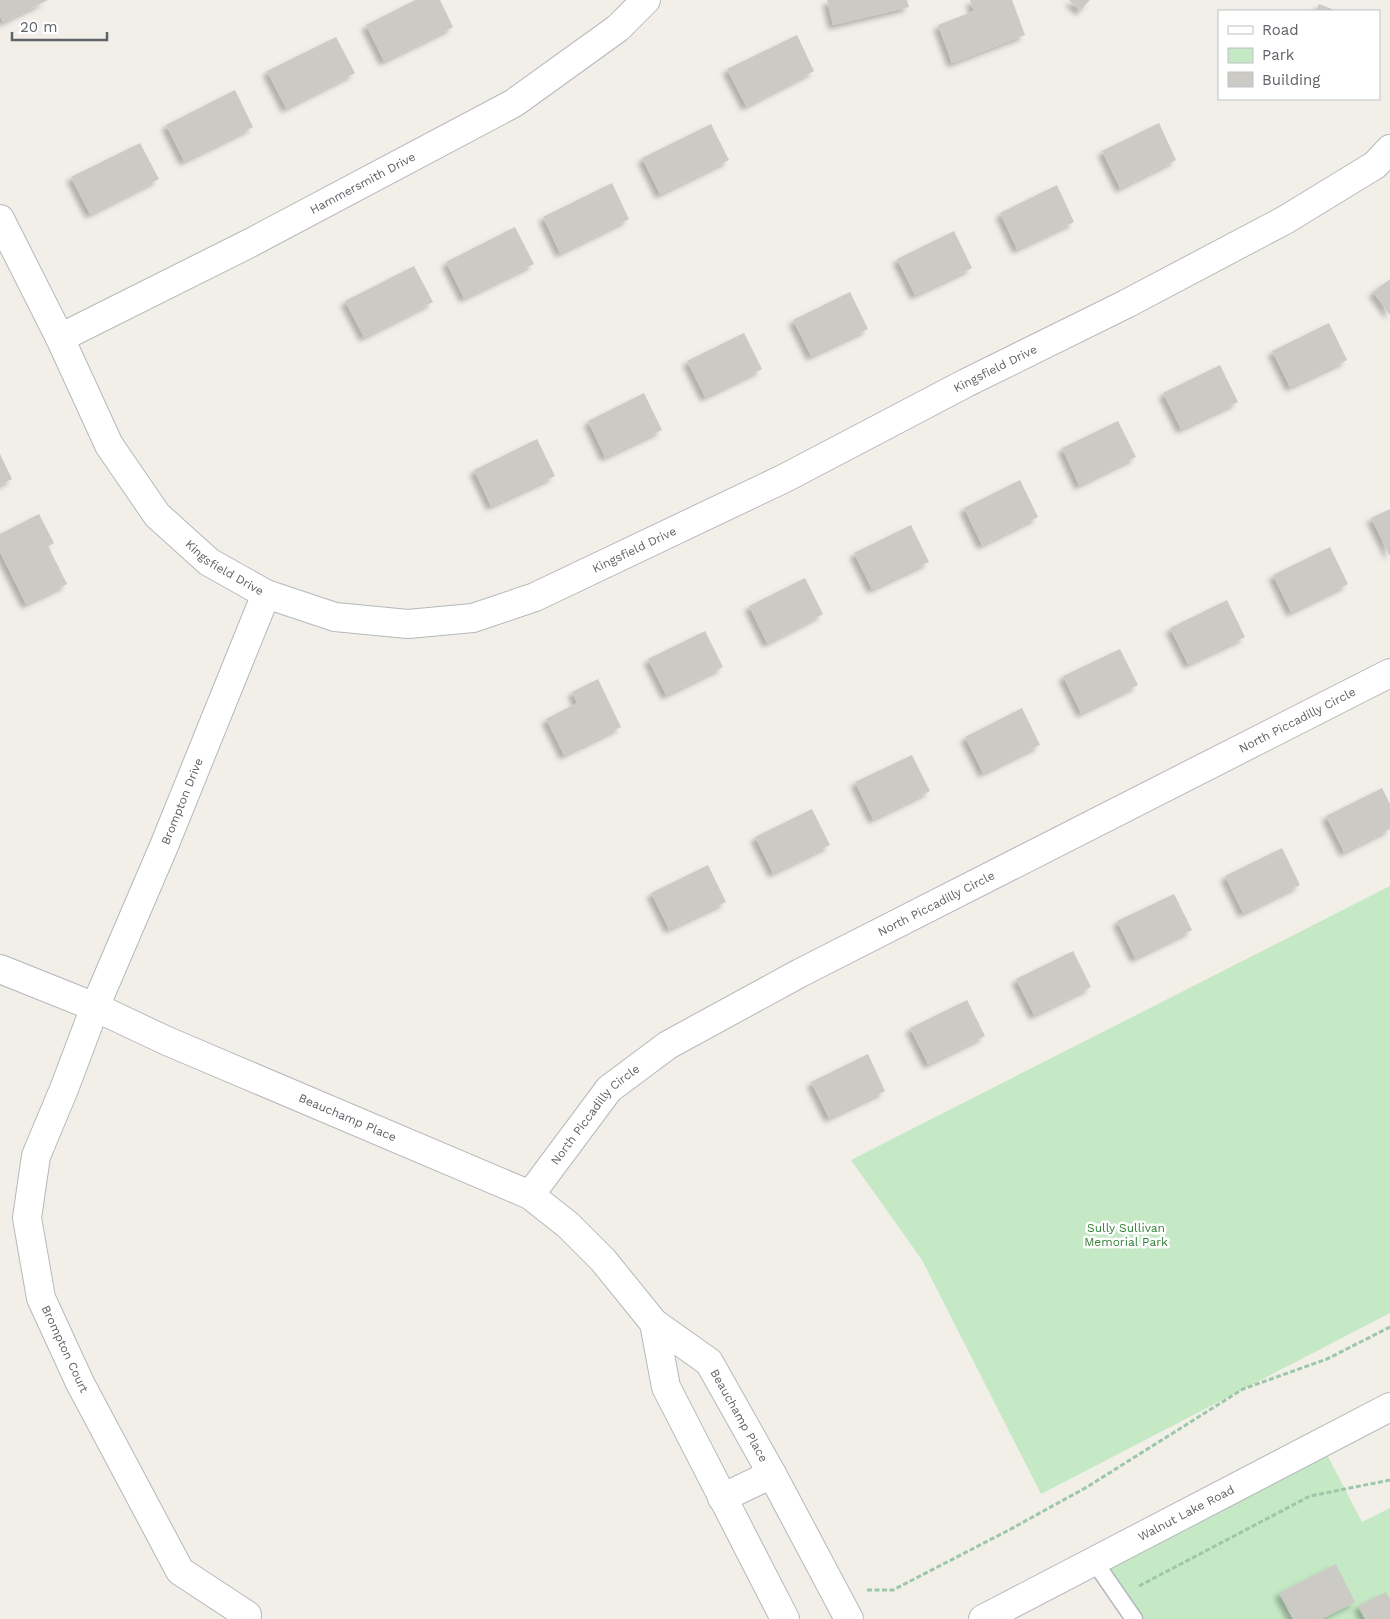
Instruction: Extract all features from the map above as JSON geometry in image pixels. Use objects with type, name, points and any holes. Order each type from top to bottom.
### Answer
[{"type":"street","name":"Hammersmith Drive","points":[[60,338],[252,242],[514,103],[618,28],[646,0]]},
{"type":"street","name":"Kingsfield Drive","points":[[0,219],[60,338],[109,445],[157,515],[209,562],[266,594],[334,617],[408,624],[473,618],[535,597],[785,478],[966,383],[1126,304],[1285,220],[1375,164],[1390,149]]},
{"type":"street","name":"Brompton Drive","points":[[95,1007],[164,846],[266,594]]},
{"type":"street","name":"North Piccadilly Circle","points":[[530,1195],[609,1089],[668,1045],[800,973],[1390,673]]},
{"type":"street","name":"Beauchamp Place","points":[[0,969],[95,1007],[167,1041],[530,1195],[568,1225],[603,1260],[654,1323],[709,1362],[845,1610]]},
{"type":"street","name":"Brompton Court","points":[[95,1007],[36,1156],[27,1218],[40,1298],[80,1383],[180,1571],[248,1615]]},
{"type":"street","name":"Beauchamp Place","points":[[654,1323],[666,1387],[785,1619]]},
{"type":"street","name":"Walnut Lake Road","points":[[983,1619],[1390,1407]]},
{"type":"street","name":"Beauchamp Place","points":[[722,1498],[772,1474]]},
{"type":"lane","points":[[1094,1561],[1134,1619]]},
{"type":"path","points":[[845,1610],[864,1590],[893,1590],[1087,1487],[1242,1389],[1327,1359],[1390,1326]]},
{"type":"path","points":[[1118,1597],[1310,1496],[1390,1480]]},
{"type":"green space","name":"Sully Sullivan Memorial Park","points":[[1390,886],[1390,1313],[1041,1494],[922,1260],[851,1160]]},
{"type":"green space","points":[[1323,1447],[1362,1522],[1390,1508],[1390,1619],[1134,1619],[1105,1560]]},
{"type":"building","points":[[0,0],[48,0],[3,22],[0,16]]},
{"type":"building","points":[[415,0],[440,0],[453,27],[384,61],[366,25]]},
{"type":"building","points":[[827,0],[907,0],[909,7],[833,25]]},
{"type":"building","points":[[970,0],[1012,0],[1025,35],[952,63],[938,25],[974,11]]},
{"type":"building","points":[[1069,0],[1090,0],[1080,11]]},
{"type":"building","points":[[1319,4],[1334,10],[1316,10]]},
{"type":"building","points":[[797,35],[814,71],[746,106],[727,69]]},
{"type":"building","points":[[336,37],[355,73],[286,108],[267,71]]},
{"type":"building","points":[[235,90],[253,127],[184,161],[166,125]]},
{"type":"building","points":[[1159,123],[1176,160],[1120,188],[1102,151]]},
{"type":"building","points":[[711,124],[729,160],[660,194],[642,158]]},
{"type":"building","points":[[140,143],[159,179],[90,214],[71,177]]},
{"type":"building","points":[[612,183],[629,219],[560,253],[543,217]]},
{"type":"building","points":[[1057,185],[1074,222],[1017,249],[1000,213]]},
{"type":"building","points":[[515,227],[534,264],[464,298],[446,262]]},
{"type":"building","points":[[954,231],[972,268],[915,295],[897,259]]},
{"type":"building","points":[[414,266],[433,302],[364,337],[345,301]]},
{"type":"building","points":[[1390,279],[1390,315],[1373,292]]},
{"type":"building","points":[[850,292],[868,329],[811,356],[793,320]]},
{"type":"building","points":[[1329,323],[1347,360],[1290,387],[1272,351]]},
{"type":"building","points":[[744,333],[762,369],[705,397],[687,361]]},
{"type":"building","points":[[1220,365],[1238,402],[1181,429],[1163,393]]},
{"type":"building","points":[[644,393],[662,430],[605,457],[588,421]]},
{"type":"building","points":[[1118,421],[1136,457],[1079,485],[1062,448]]},
{"type":"building","points":[[537,439],[555,476],[491,506],[474,470]]},
{"type":"building","points":[[0,454],[12,479],[0,485]]},
{"type":"building","points":[[1020,480],[1038,517],[982,545],[964,508]]},
{"type":"building","points":[[1390,509],[1390,556],[1371,518]]},
{"type":"building","points":[[39,514],[54,543],[48,546],[67,584],[26,604],[0,552],[0,534]]},
{"type":"building","points":[[911,525],[929,562],[872,589],[854,553]]},
{"type":"building","points":[[1330,547],[1348,584],[1291,612],[1273,575]]},
{"type":"building","points":[[805,578],[823,614],[767,643],[749,606]]},
{"type":"building","points":[[1227,600],[1245,637],[1188,664],[1170,628]]},
{"type":"building","points":[[705,631],[723,667],[666,695],[648,659]]},
{"type":"building","points":[[1120,649],[1138,685],[1081,713],[1063,676]]},
{"type":"building","points":[[598,679],[621,727],[564,755],[546,719],[577,703],[572,692]]},
{"type":"building","points":[[1022,708],[1040,745],[983,773],[965,737]]},
{"type":"building","points":[[912,755],[930,791],[873,819],[855,782]]},
{"type":"building","points":[[1382,788],[1390,804],[1390,829],[1344,852],[1326,816]]},
{"type":"building","points":[[812,809],[830,845],[773,873],[755,837]]},
{"type":"building","points":[[1282,848],[1300,885],[1243,913],[1225,876]]},
{"type":"building","points":[[708,865],[726,902],[669,929],[651,893]]},
{"type":"building","points":[[1174,894],[1192,930],[1135,958],[1117,921]]},
{"type":"building","points":[[1073,951],[1091,987],[1034,1015],[1016,979]]},
{"type":"building","points":[[967,1000],[985,1036],[928,1064],[910,1028]]},
{"type":"building","points":[[868,1054],[885,1091],[829,1118],[811,1082]]},
{"type":"building","points":[[1336,1564],[1355,1602],[1322,1619],[1293,1619],[1279,1593]]},
{"type":"building","points":[[1386,1592],[1390,1599],[1390,1619],[1365,1619],[1358,1606]]}]
